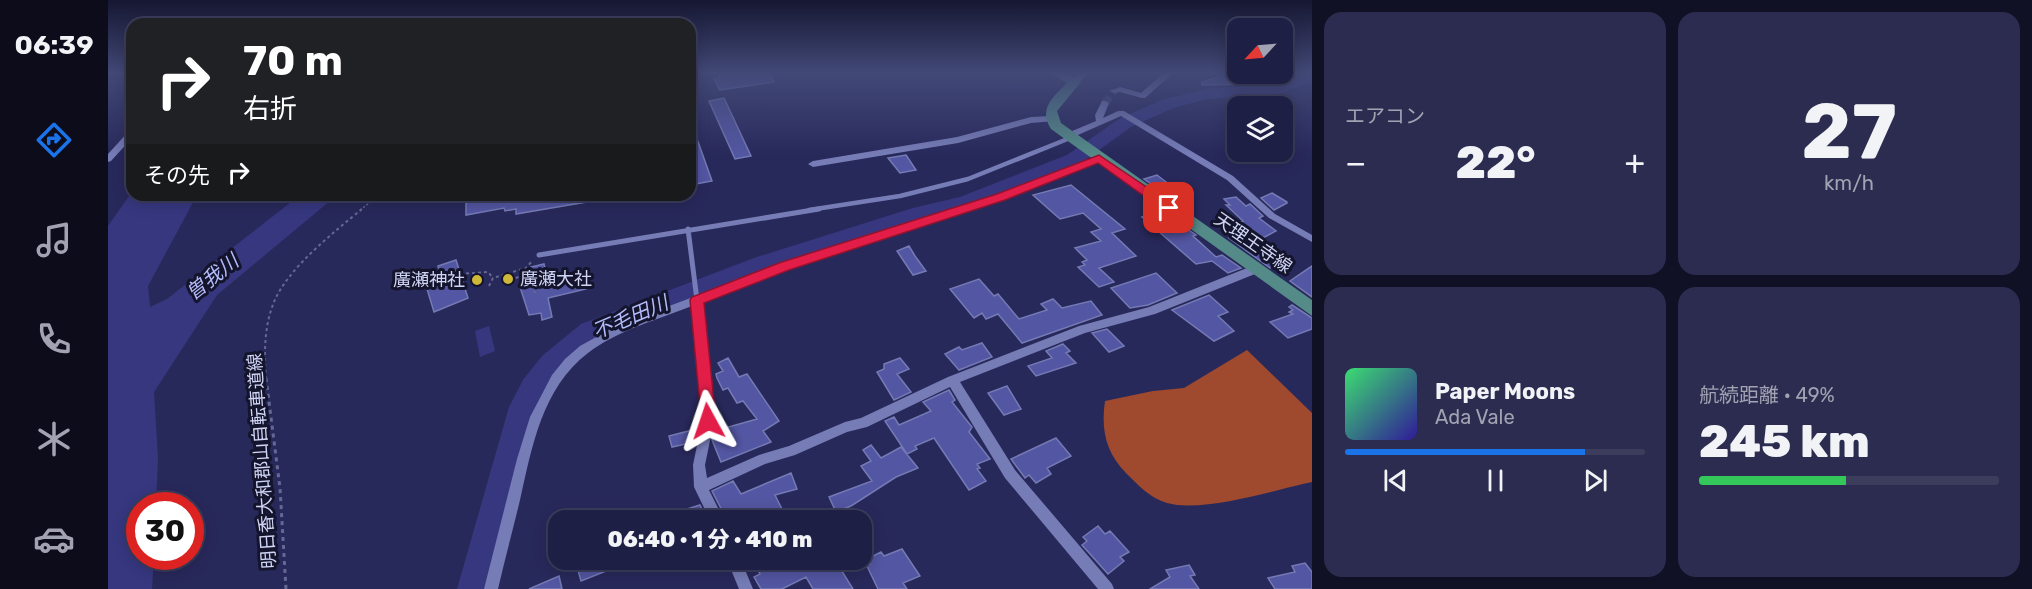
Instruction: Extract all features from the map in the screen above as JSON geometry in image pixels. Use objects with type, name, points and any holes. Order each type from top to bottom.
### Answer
[{"type":"main road","points":[[1051,119],[1054,105],[1058,100]]},
{"type":"main road","name":"天理王寺線","points":[[1051,119],[1069,137],[1312,309]]},
{"type":"street","points":[[1100,122],[1099,115],[1105,103]]},
{"type":"street","points":[[1069,137],[1121,113],[1230,178],[1272,216],[1312,239]]},
{"type":"street","points":[[813,164],[958,140],[1031,120],[1051,119]]},
{"type":"street","points":[[108,159],[126,140]]},
{"type":"street","points":[[491,589],[528,434],[557,376],[575,357],[598,340],[784,267],[1001,197],[1092,153]]},
{"type":"street","points":[[700,487],[844,427],[863,423],[952,380],[1083,328],[1151,311],[1256,269]]},
{"type":"street","points":[[697,300],[708,421],[699,465],[700,487],[712,510]]},
{"type":"street","points":[[952,380],[1010,474],[1107,589]]},
{"type":"street","points":[[738,570],[746,589]]},
{"type":"lane","points":[[539,255],[900,196],[968,179],[1069,137]]},
{"type":"lane","points":[[687,229],[697,300]]},
{"type":"path","name":"明日香大和郡山自転車道線","points":[[286,589],[280,491],[265,355],[274,301],[290,279],[317,251],[373,201]]},
{"type":"path","points":[[493,278],[526,268],[539,255]]},
{"type":"path","points":[[526,268],[535,293]]},
{"type":"path","points":[[460,274],[488,272],[493,278],[489,286]]},
{"type":"path","points":[[508,273],[510,280]]},
{"type":"path","points":[[506,285],[510,280],[528,274]]},
{"type":"shaded area","points":[[1247,350],[1312,413],[1312,482],[1219,503],[1182,505],[1161,501],[1135,482],[1113,457],[1104,430],[1105,401],[1153,391],[1184,388]]},
{"type":"water","name":"曽我川","points":[[126,200],[194,201],[148,286],[150,307],[167,299],[292,201],[330,201],[217,295],[154,392],[158,458],[157,492],[126,492],[126,570],[153,570],[152,589],[108,589],[108,226]]},
{"type":"water","points":[[489,326],[495,351],[480,357],[475,331]]},
{"type":"building","points":[[725,100],[751,156],[735,159],[709,101]]},
{"type":"building","points":[[696,136],[712,181],[696,184]]},
{"type":"building","points":[[906,155],[916,170],[900,173],[888,158]]},
{"type":"building","points":[[1157,175],[1189,201],[1179,204],[1144,179]]},
{"type":"building","points":[[1071,185],[1125,229],[1112,233],[1136,256],[1099,268],[1114,282],[1099,287],[1078,267],[1085,265],[1082,262],[1087,260],[1075,248],[1101,241],[1091,232],[1101,229],[1083,213],[1060,219],[1033,195]]},
{"type":"building","points":[[1272,193],[1287,203],[1274,210],[1261,198]]},
{"type":"building","points":[[1236,197],[1246,206],[1250,204],[1263,216],[1259,218],[1276,231],[1253,243],[1280,264],[1270,268],[1229,238],[1238,235],[1227,225],[1243,221],[1226,205],[1230,205],[1224,199]]},
{"type":"building","points":[[466,201],[592,201],[516,214],[516,209],[505,211],[504,208],[466,215]]},
{"type":"building","points":[[1160,210],[1196,235],[1193,236],[1216,257],[1222,255],[1241,268],[1228,273],[1212,261],[1196,264],[1142,217]]},
{"type":"building","points":[[909,246],[926,271],[913,275],[897,251]]},
{"type":"building","points":[[456,260],[468,298],[434,312],[424,279],[440,274],[438,266]]},
{"type":"building","points":[[544,264],[549,285],[584,278],[586,289],[548,298],[552,317],[542,320],[541,313],[529,315],[520,287],[535,282],[531,267]]},
{"type":"building","points":[[1312,266],[1312,297],[1290,281]]},
{"type":"building","points":[[1156,273],[1177,293],[1148,305],[1130,308],[1111,288]]},
{"type":"building","points":[[979,279],[994,296],[998,294],[1019,319],[1047,310],[1041,304],[1053,299],[1062,308],[1091,301],[1102,315],[1022,343],[998,314],[986,319],[982,313],[974,318],[950,289]]},
{"type":"building","points":[[1209,295],[1228,312],[1218,316],[1234,331],[1214,341],[1172,310]]},
{"type":"building","points":[[1292,305],[1312,318],[1312,329],[1288,338],[1270,322],[1293,314],[1289,312],[1293,310],[1289,307]]},
{"type":"building","points":[[1107,329],[1124,346],[1109,352],[1092,333]]},
{"type":"building","points":[[982,343],[992,357],[959,370],[945,354],[959,347],[962,350]]},
{"type":"building","points":[[1063,344],[1070,351],[1066,353],[1076,363],[1036,376],[1028,366],[1052,358],[1046,351]]},
{"type":"building","points":[[728,358],[739,377],[747,374],[779,421],[763,431],[771,442],[721,462],[712,440],[714,431],[757,419],[743,401],[737,403],[728,388],[723,390],[717,378],[716,374],[723,371],[718,363]]},
{"type":"building","points":[[900,358],[909,369],[897,374],[911,392],[894,400],[877,372],[884,369],[884,364]]},
{"type":"building","points":[[1007,386],[1021,409],[1004,415],[988,393]]},
{"type":"building","points":[[949,390],[955,400],[952,402],[972,427],[969,432],[990,459],[977,464],[980,468],[977,469],[986,481],[969,490],[934,438],[915,446],[917,449],[907,454],[885,421],[894,417],[899,425],[931,411],[923,402]]},
{"type":"building","points":[[696,429],[695,442],[672,447],[669,436]]},
{"type":"building","points":[[1056,438],[1071,456],[1047,468],[1051,474],[1036,483],[1029,475],[1025,478],[1011,459]]},
{"type":"building","points":[[871,445],[881,458],[901,447],[918,468],[896,477],[851,506],[835,510],[829,497],[872,481],[861,466],[871,461],[863,450]]},
{"type":"building","points":[[791,473],[797,489],[775,495],[782,509],[780,510],[722,510],[712,491],[733,481],[741,494]]},
{"type":"building","points":[[700,505],[702,510],[687,510]]},
{"type":"building","points":[[1098,526],[1105,534],[1110,531],[1129,552],[1120,557],[1124,561],[1108,574],[1082,545],[1087,541],[1083,537]]},
{"type":"building","points":[[902,549],[920,576],[903,583],[907,589],[878,589],[869,570],[872,570],[872,556],[881,552],[884,556]]},
{"type":"building","points":[[1305,563],[1312,572],[1312,589],[1275,589],[1268,578],[1295,572],[1292,566]]},
{"type":"building","points":[[1189,565],[1195,575],[1190,576],[1199,589],[1150,589],[1170,577],[1166,570]]},
{"type":"building","points":[[578,570],[608,570],[581,581]]},
{"type":"building","points":[[758,570],[841,570],[853,589],[813,589],[806,577],[782,589],[761,589],[754,577],[760,574]]},
{"type":"building","points":[[559,576],[562,589],[529,589]]},
{"type":"waterway","name":"不毛田川","points":[[472,589],[518,415],[532,388],[551,363],[589,331],[762,264],[920,213],[965,203],[1074,159],[1125,123],[1167,104],[1181,100]]},
{"type":"place","name":"廣瀬大社","points":[[508,279]]},
{"type":"place","name":"廣瀬神社","points":[[477,280]]},
{"type":"route","points":[[708,421],[697,300],[784,267],[1001,197],[1063,175],[1099,158],[1169,208]]}]
